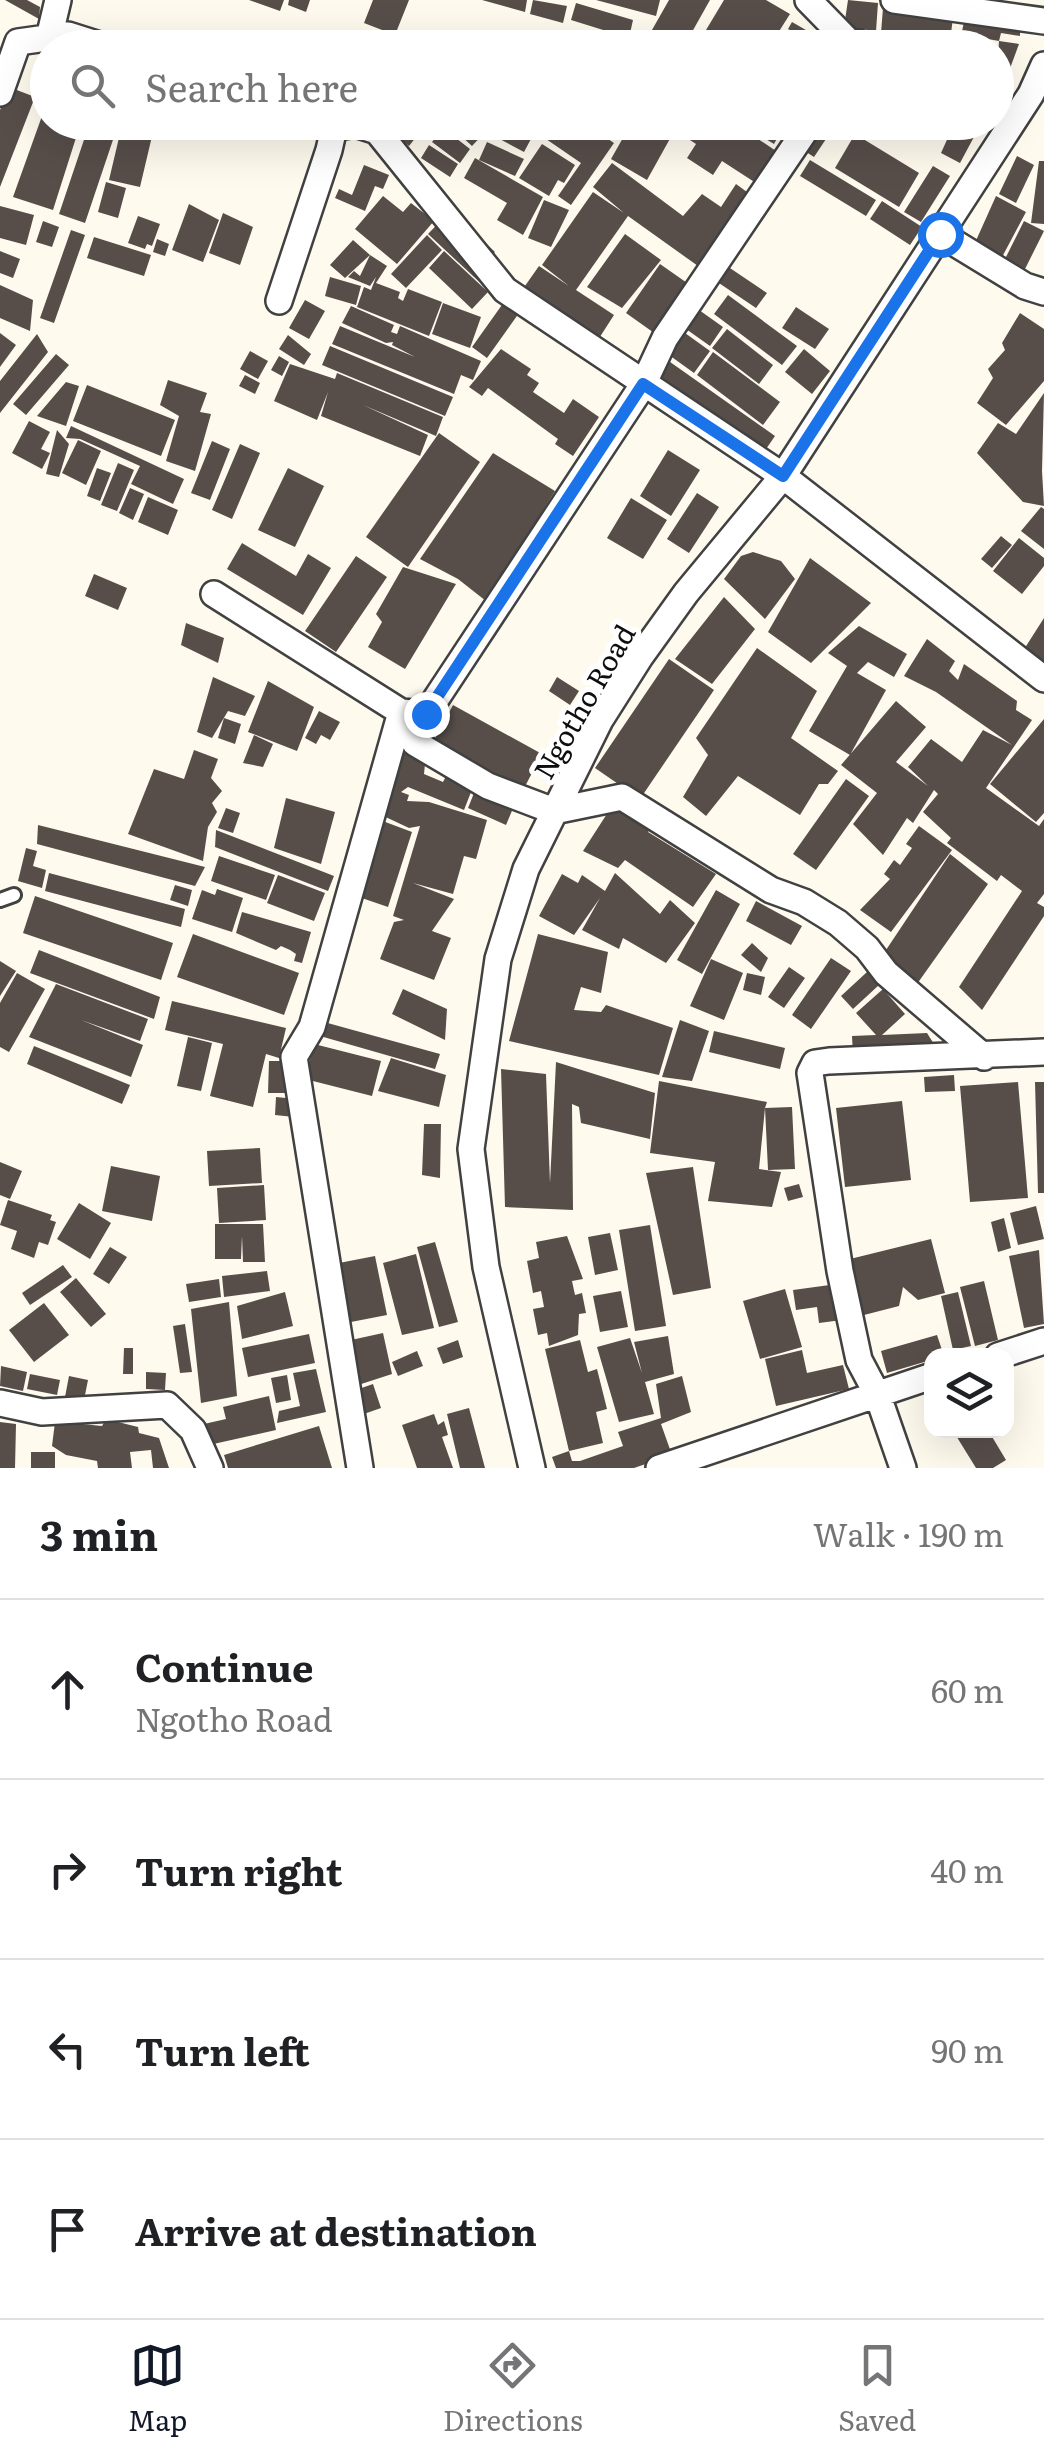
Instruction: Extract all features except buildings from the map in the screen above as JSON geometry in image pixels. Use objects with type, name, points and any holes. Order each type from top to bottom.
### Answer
[{"type":"street","points":[[51,30],[58,0]]},
{"type":"street","points":[[808,0],[837,30]]},
{"type":"street","points":[[897,0],[1044,21]]},
{"type":"street","points":[[0,93],[9,37]]},
{"type":"street","name":"Ngotho Road","points":[[1014,120],[1044,64]]},
{"type":"street","points":[[279,300],[324,140]]},
{"type":"street","points":[[384,140],[505,290],[783,476],[1044,680]]},
{"type":"street","points":[[360,1468],[324,1267],[294,1057],[312,1026],[414,713],[643,384],[666,338],[799,140]]},
{"type":"street","name":"Ngotho Road","points":[[532,1468],[486,1267],[472,1149],[498,959],[526,869],[600,720],[640,657],[686,593],[783,476],[1001,140]]},
{"type":"street","points":[[940,234],[1025,286],[1044,292]]},
{"type":"street","points":[[214,594],[414,713]]},
{"type":"street","points":[[414,713],[415,743],[488,786],[554,811],[622,796],[771,890],[804,902],[838,923],[867,948],[886,973],[984,1057]]},
{"type":"street","points":[[903,1468],[878,1396],[859,1360],[840,1271],[810,1073],[815,1063],[829,1061],[1044,1052]]},
{"type":"street","points":[[1014,1351],[1044,1341]]},
{"type":"street","points":[[659,1468],[924,1379]]},
{"type":"street","points":[[0,1403],[42,1412],[166,1406],[193,1430],[210,1468]]},
{"type":"lane","points":[[0,900],[14,895]]},
{"type":"route","points":[[426,714],[643,384],[783,476],[940,234]]}]
